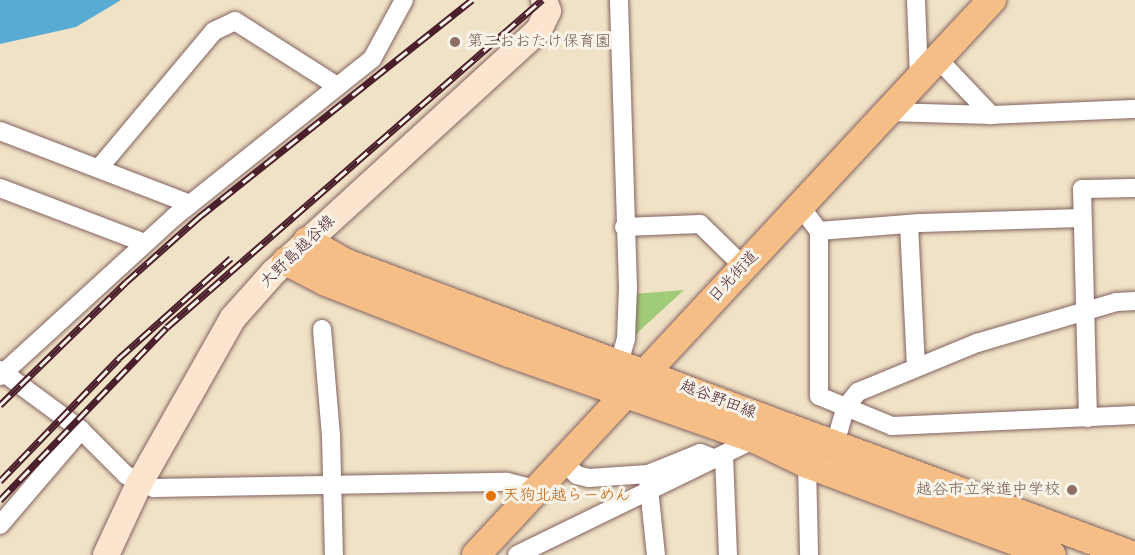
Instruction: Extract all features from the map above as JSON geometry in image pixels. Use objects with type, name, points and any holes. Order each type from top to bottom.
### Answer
[{"type":"main road","name":"日光街道","points":[[485,553],[536,489],[624,396],[632,368],[744,267],[992,0]]},
{"type":"main road","name":"大野島越谷線","points":[[106,555],[139,484],[219,339],[286,261],[539,30],[551,4]]},
{"type":"main road","name":"越谷野田線","points":[[307,241],[346,263],[1131,555]]},
{"type":"main road","name":"越谷野田線","points":[[286,261],[326,282],[624,396],[755,440],[807,464],[1052,555]]},
{"type":"street","points":[[405,0],[372,59],[190,204],[1,373],[81,430],[139,484],[154,488],[331,487],[507,482],[536,489]]},
{"type":"street","points":[[619,0],[624,227],[628,288],[626,339],[632,368]]},
{"type":"street","points":[[916,0],[928,68],[991,115]]},
{"type":"street","points":[[99,168],[214,32],[235,21],[337,86]]},
{"type":"street","points":[[887,112],[991,115],[1135,109]]},
{"type":"street","points":[[0,131],[190,204]]},
{"type":"street","points":[[0,188],[145,243]]},
{"type":"street","points":[[1088,418],[1083,312],[1082,189],[1135,188]]},
{"type":"street","points":[[800,206],[819,231],[819,396],[892,426],[1135,415]]},
{"type":"street","points":[[819,231],[909,224],[1081,218]]},
{"type":"street","points":[[624,227],[700,224],[744,267]]},
{"type":"street","points":[[909,224],[916,365]]},
{"type":"street","points":[[835,444],[845,408],[858,392],[916,365],[1083,312],[1135,301]]},
{"type":"street","points":[[322,329],[331,436],[334,555]]},
{"type":"street","points":[[0,525],[81,430]]},
{"type":"street","points":[[517,555],[648,482],[720,457],[755,440]]},
{"type":"street","points":[[720,457],[728,555]]},
{"type":"street","points":[[562,461],[577,475],[589,478],[648,482]]},
{"type":"street","points":[[807,464],[809,555]]},
{"type":"street","points":[[648,482],[656,555]]},
{"type":"green space","points":[[684,290],[635,335],[633,294]]},
{"type":"water","points":[[0,0],[121,0],[76,27],[0,44]]},
{"type":"railway","points":[[0,405],[126,282],[199,217],[472,0]]},
{"type":"railway","points":[[0,500],[167,327],[542,0]]},
{"type":"railway","points":[[0,481],[119,358],[231,258]]},
{"type":"place","name":"第二おおたけ保育園","points":[[455,42]]},
{"type":"place","name":"越谷市立栄進中学校","points":[[1072,490]]},
{"type":"place","name":"天狗北越らーめん","points":[[491,496]]}]
